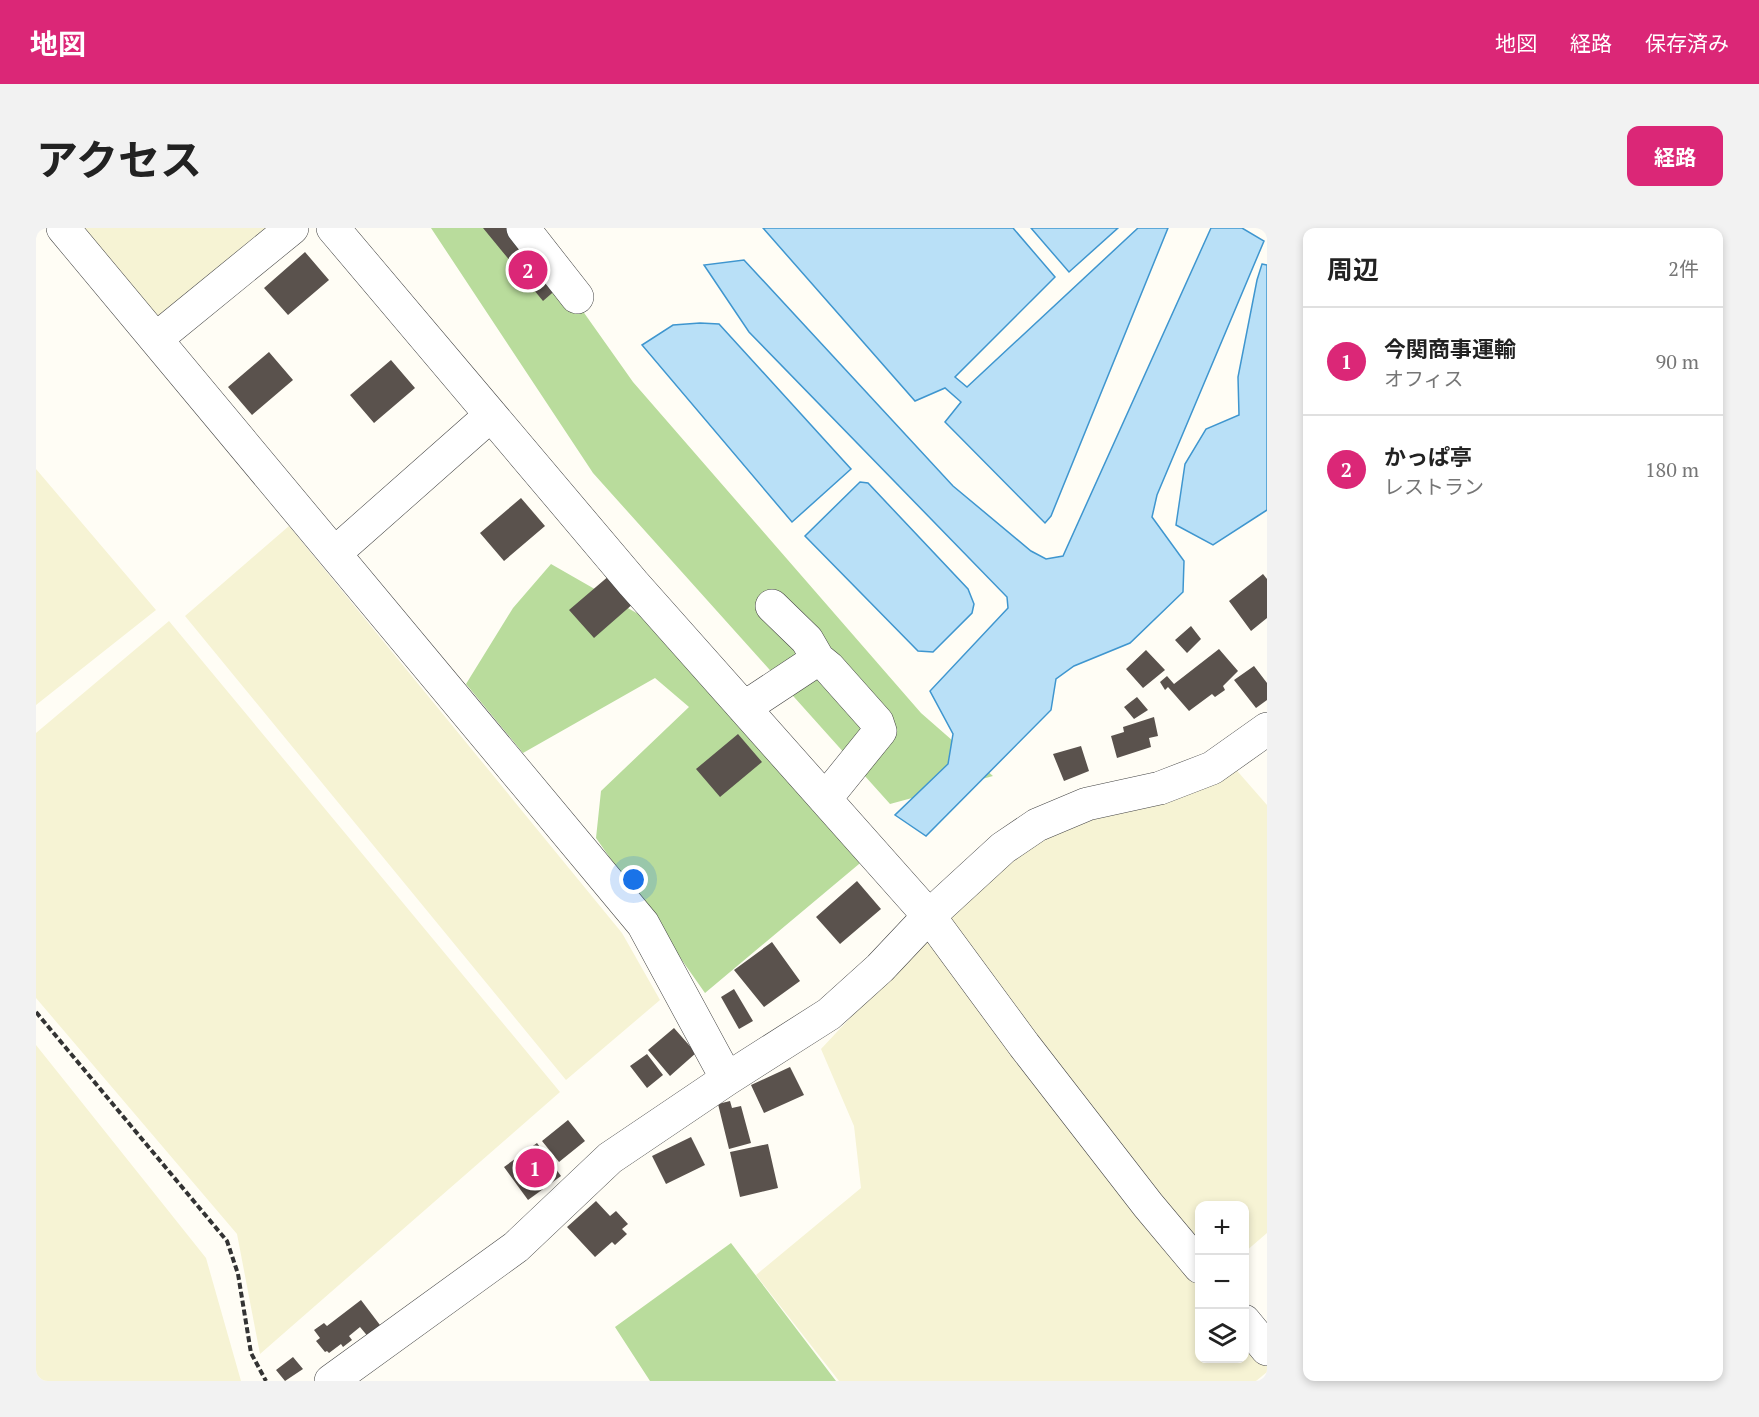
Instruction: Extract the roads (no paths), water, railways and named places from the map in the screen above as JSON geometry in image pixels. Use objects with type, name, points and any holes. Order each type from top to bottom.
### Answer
[{"type":"street","points":[[63,228],[643,924],[727,1079]]},
{"type":"street","points":[[156,339],[292,228]]},
{"type":"street","points":[[333,228],[633,583],[929,916],[1031,1054],[1195,1261]]},
{"type":"street","points":[[523,228],[577,297]]},
{"type":"street","points":[[335,553],[491,416]]},
{"type":"street","points":[[772,606],[807,640],[818,659],[829,668],[877,722],[880,731],[825,799]]},
{"type":"street","points":[[744,708],[818,659]]},
{"type":"street","points":[[331,1381],[516,1247],[610,1158],[829,1014],[880,968],[929,916],[1003,848],[1037,825],[1087,804],[1160,788],[1212,768],[1267,729]]},
{"type":"street","points":[[1249,1326],[1267,1349]]},
{"type":"water","points":[[763,228],[1013,228],[1055,277],[955,377],[967,387],[1138,228],[1168,228],[1051,516],[1045,523],[945,422],[961,402],[945,388],[915,401]]},
{"type":"water","points":[[1031,228],[1118,228],[1069,272]]},
{"type":"water","points":[[1211,228],[1242,228],[1264,241],[1157,495],[1152,517],[1184,561],[1183,592],[1130,643],[1074,666],[1056,679],[1051,710],[926,836],[895,815],[948,764],[953,734],[930,691],[1008,608],[1007,597],[749,332],[704,265],[744,260],[953,486],[1031,551],[1046,559],[1063,556]]},
{"type":"water","points":[[1262,264],[1267,265],[1267,510],[1213,545],[1176,525],[1185,464],[1206,429],[1239,415],[1238,377]]},
{"type":"water","points":[[719,324],[851,469],[792,522],[642,345],[673,325]]},
{"type":"water","points":[[860,482],[868,483],[968,589],[974,604],[972,613],[933,652],[918,651],[805,536]]},
{"type":"place","name":"かっぱ亭","points":[[528,270]]},
{"type":"place","name":"今関商事運輸","points":[[535,1168]]}]
